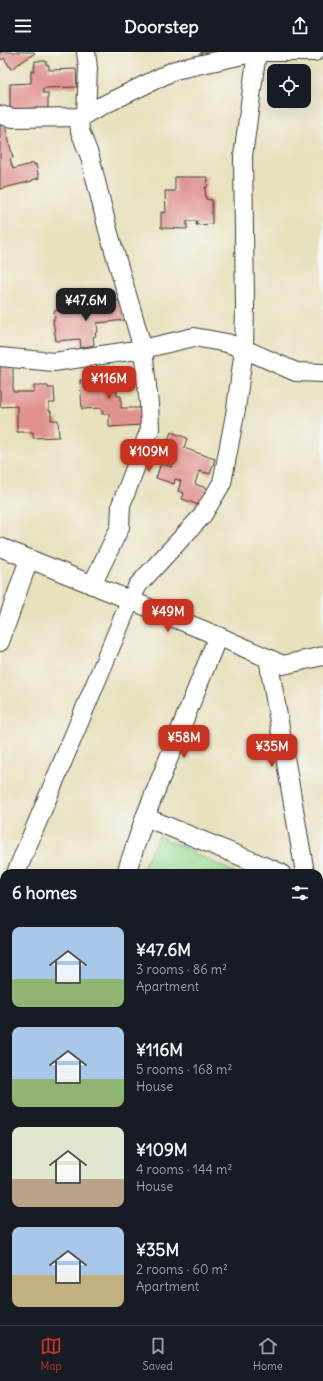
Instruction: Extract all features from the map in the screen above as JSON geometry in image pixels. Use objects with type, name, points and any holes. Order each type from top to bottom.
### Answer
[{"type":"street","points":[[86,52],[88,68],[80,131],[90,157],[108,230],[143,349],[150,429],[121,505],[120,527],[92,585]]},
{"type":"street","points":[[18,869],[138,585],[202,516],[222,483],[236,409],[244,349],[245,305],[243,156],[257,52]]},
{"type":"street","points":[[0,114],[13,118],[82,115],[175,70],[257,52],[315,52]]},
{"type":"street","points":[[0,357],[54,362],[143,349],[194,337],[227,343],[296,372],[323,373]]},
{"type":"street","points":[[0,547],[218,636],[283,665],[323,656]]},
{"type":"street","points":[[0,642],[29,558]]},
{"type":"street","points":[[127,869],[145,817],[218,636]]},
{"type":"street","points":[[268,658],[304,869]]},
{"type":"street","points":[[145,817],[271,869]]},
{"type":"green space","points":[[159,836],[227,869],[142,869]]},
{"type":"building","points":[[0,52],[35,53],[11,69],[4,58],[2,60],[0,57]]},
{"type":"building","points":[[201,52],[222,52],[201,56]]},
{"type":"building","points":[[35,61],[46,61],[46,65],[49,65],[49,70],[76,69],[77,87],[43,88],[43,93],[48,93],[48,110],[38,110],[38,108],[10,109],[10,84],[31,83],[31,71],[34,71]]},
{"type":"building","points":[[4,121],[13,158],[10,159],[13,169],[34,163],[34,165],[36,164],[39,178],[0,189],[0,122]]},
{"type":"building","points":[[175,177],[208,177],[207,188],[205,187],[206,199],[212,200],[212,224],[196,225],[197,221],[187,221],[187,229],[161,228],[161,212],[166,213],[165,191],[175,191]]},
{"type":"building","points":[[123,300],[125,320],[97,323],[98,332],[95,333],[96,336],[93,337],[94,345],[81,348],[80,339],[56,341],[53,319],[55,319],[54,311],[86,307],[86,309],[97,308],[96,304]]},
{"type":"building","points":[[0,365],[13,367],[13,392],[34,392],[34,386],[48,386],[48,388],[54,388],[55,403],[49,403],[49,411],[51,411],[51,420],[58,420],[59,437],[33,438],[33,432],[17,432],[17,406],[0,407]]},
{"type":"building","points":[[100,371],[116,371],[117,396],[121,396],[121,408],[142,408],[142,425],[109,427],[109,414],[102,414],[102,408],[82,409],[80,380],[100,379]]},
{"type":"building","points":[[171,432],[187,438],[184,448],[215,459],[210,474],[199,471],[195,484],[209,489],[199,505],[182,499],[184,493],[178,491],[181,481],[175,479],[174,484],[156,478],[161,463],[171,467],[173,461],[157,456],[163,441],[167,443]]}]
